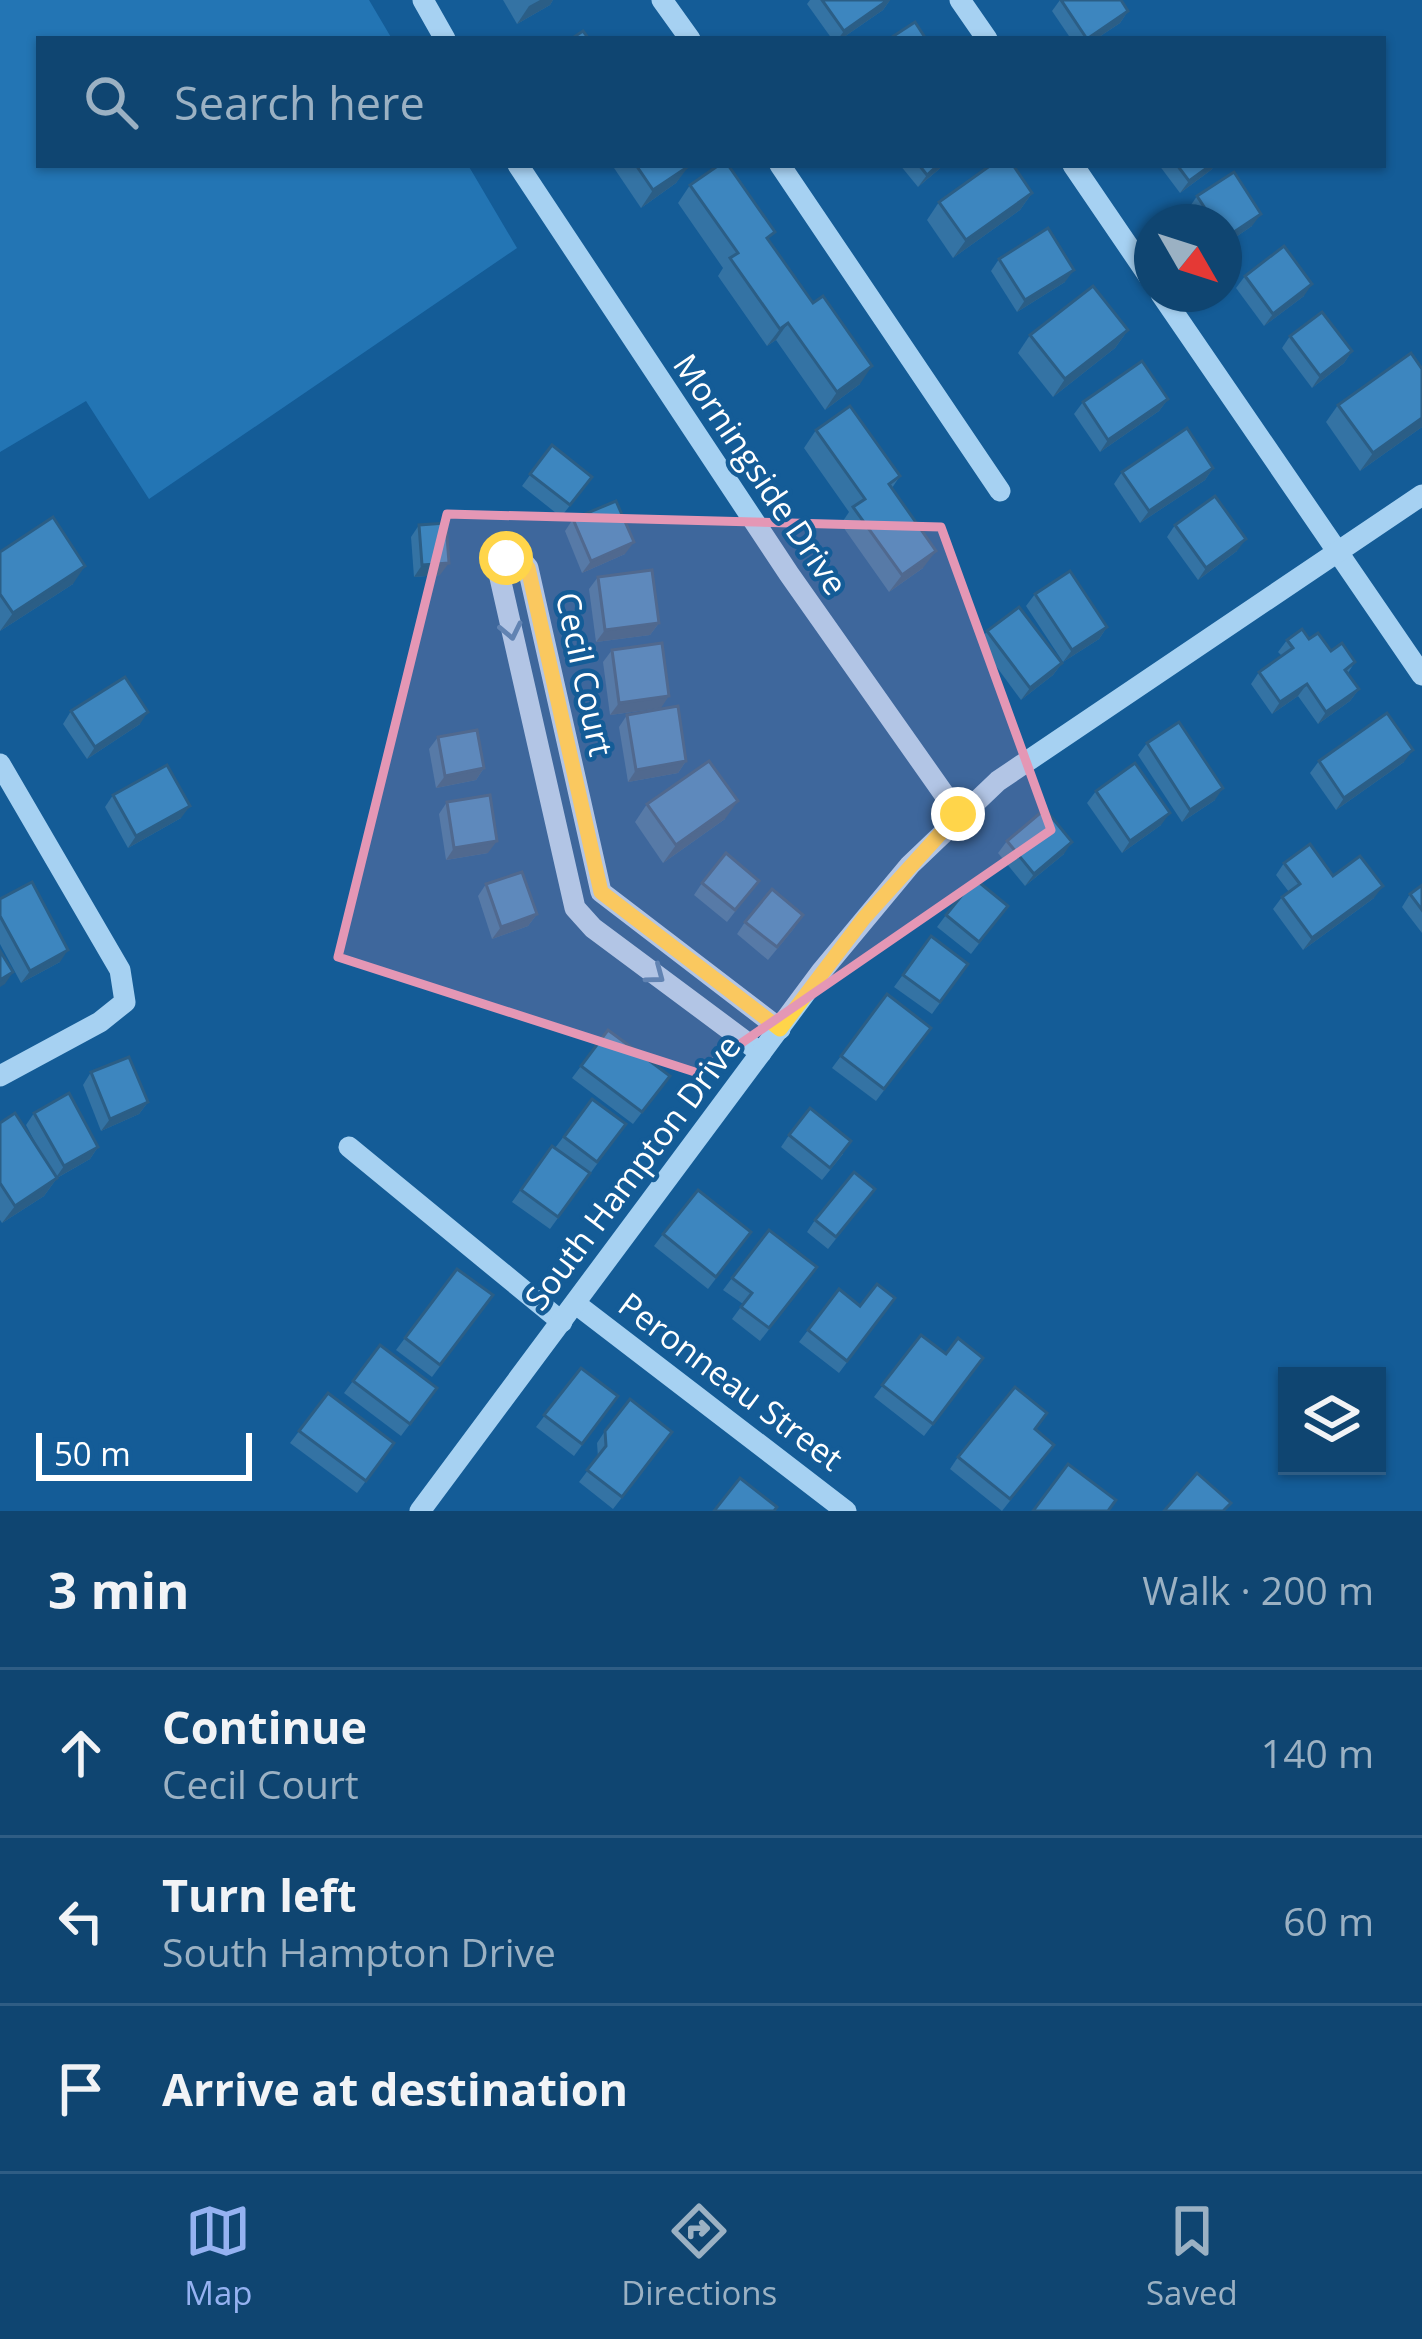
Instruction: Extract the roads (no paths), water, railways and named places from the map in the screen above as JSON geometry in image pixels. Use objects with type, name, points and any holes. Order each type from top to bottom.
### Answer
[{"type":"street","points":[[423,0],[444,36]]},
{"type":"street","points":[[662,0],[688,36]]},
{"type":"street","points":[[960,0],[985,36]]},
{"type":"street","name":"Morningside Drive","points":[[520,168],[788,574],[958,814]]},
{"type":"street","points":[[782,168],[1000,491]]},
{"type":"street","points":[[1075,168],[1134,254]]},
{"type":"street","points":[[1173,312],[1422,675]]},
{"type":"street","name":"South Hampton Drive","points":[[420,1511],[864,918],[958,814],[998,781],[1422,495]]},
{"type":"street","name":"Cecil Court","points":[[575,908],[498,569],[506,558],[519,557],[528,568],[601,892]]},
{"type":"street","points":[[0,764],[119,970],[124,1002],[0,1076]]},
{"type":"street","points":[[761,1053],[593,928],[575,908],[601,892],[780,1029]]},
{"type":"street","name":"Peronneau Street","points":[[349,1147],[569,1313],[846,1511]]}]
